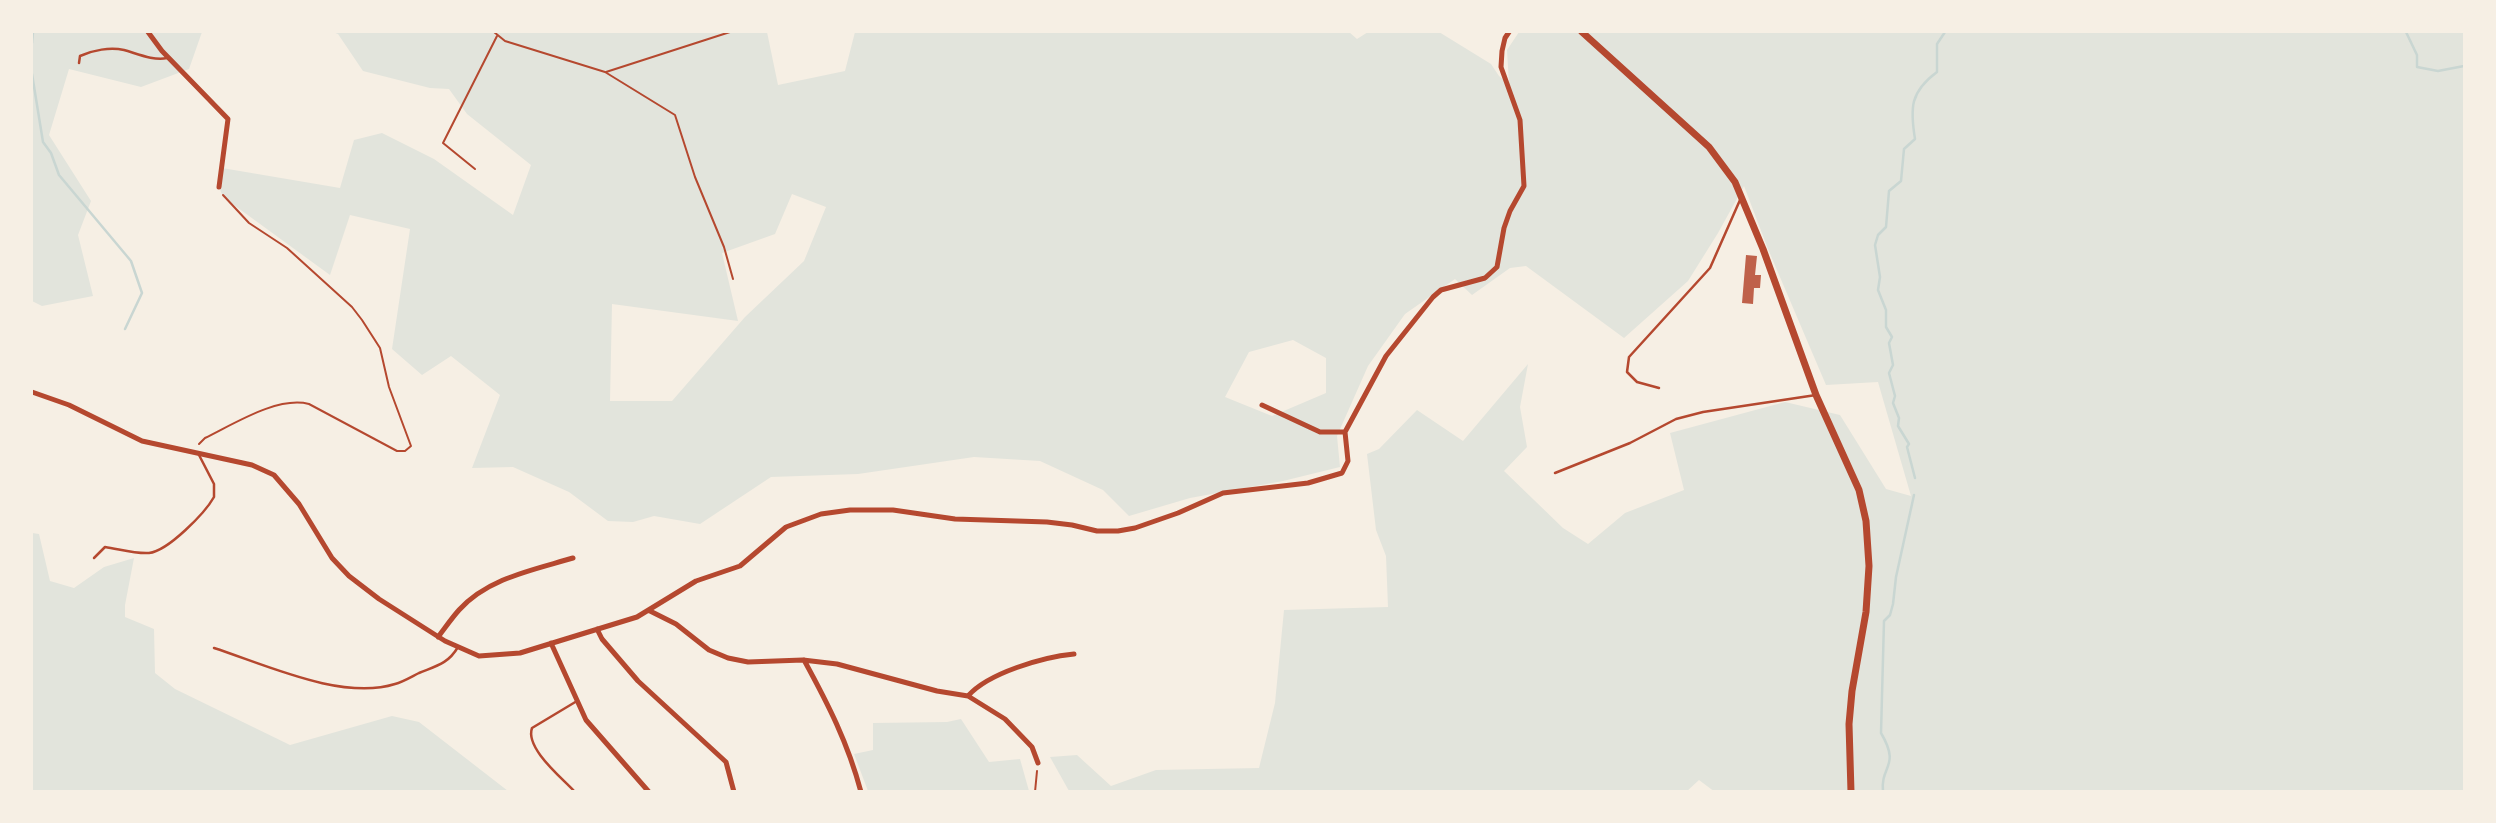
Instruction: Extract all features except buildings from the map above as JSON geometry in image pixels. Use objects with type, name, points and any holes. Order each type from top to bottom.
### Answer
[{"type":"street","points":[[148,32],[168,57],[228,119],[219,187]]},
{"type":"street","points":[[32,392],[69,405],[142,441],[252,465],[274,475],[299,504],[332,558],[349,576],[438,637],[479,656],[520,653],[650,611],[696,581],[740,566],[786,527],[821,514],[850,510],[893,510],[955,519],[1047,522],[1097,531],[1118,531],[1178,513],[1223,493],[1308,483],[1342,473],[1348,461],[1345,432],[1386,356],[1440,290],[1485,278],[1497,267],[1504,228],[1524,186],[1520,120],[1501,67],[1505,38],[1510,32]]},
{"type":"street","points":[[1582,32],[1709,147],[1735,182],[1816,395],[1859,490],[1866,521],[1868,566],[1866,612],[1849,724],[1851,792]]},
{"type":"street","points":[[1262,405],[1320,432],[1345,432]]},
{"type":"street","points":[[438,637],[460,608],[495,583],[573,558]]},
{"type":"street","points":[[650,611],[676,624],[709,650],[728,658],[748,662],[803,660],[837,664],[937,691],[968,696],[1005,719],[1032,747],[1038,763]]},
{"type":"street","points":[[597,629],[602,639],[638,681],[726,762],[734,792]]},
{"type":"street","points":[[551,643],[586,720],[649,792]]},
{"type":"street","points":[[968,696],[975,688],[1007,673],[1037,662],[1074,654]]},
{"type":"street","points":[[803,660],[835,716],[851,755],[861,792]]},
{"type":"lane","points":[[79,62],[80,55],[108,49],[167,60],[168,57]]},
{"type":"lane","points":[[1659,388],[1637,382],[1627,372],[1629,357],[1710,268],[1741,197]]},
{"type":"lane","points":[[1555,473],[1630,443],[1676,419],[1703,412],[1816,395]]},
{"type":"lane","points":[[94,558],[105,547],[150,553],[167,544],[194,522],[214,496],[214,484],[198,452]]},
{"type":"lane","points":[[214,648],[309,679],[345,687],[368,688],[393,685],[442,665],[452,658],[457,647]]},
{"type":"lane","points":[[575,792],[531,743],[530,735],[532,728],[578,701]]},
{"type":"path","points":[[494,32],[505,41],[605,72],[675,115],[695,177],[724,247],[733,279]]},
{"type":"path","points":[[605,72],[730,32]]},
{"type":"path","points":[[475,169],[443,143],[498,35]]},
{"type":"path","points":[[198,452],[199,444],[205,438],[284,402],[309,404],[402,452],[411,446],[388,387],[380,348],[362,320],[323,279],[287,248],[249,223],[228,202],[219,187]]},
{"type":"path","points":[[1035,792],[1038,763]]},
{"type":"shaded area","points":[[32,32],[202,32],[189,69],[141,87],[69,69],[49,135],[91,201],[78,235],[93,296],[42,306],[32,301]]},
{"type":"shaded area","points":[[333,32],[767,32],[778,85],[845,71],[855,32],[1349,32],[1357,39],[1368,32],[1439,32],[1491,64],[1509,84],[1507,50],[1519,32],[2464,32],[2464,791],[1715,792],[1699,780],[1686,792],[1069,791],[1050,757],[1077,755],[1111,786],[1156,770],[1259,768],[1275,703],[1284,610],[1388,607],[1386,556],[1376,530],[1367,454],[1379,449],[1417,410],[1463,441],[1528,364],[1520,407],[1527,447],[1504,471],[1563,528],[1588,544],[1625,513],[1684,490],[1670,433],[1785,402],[1840,415],[1886,489],[1911,496],[1878,382],[1826,385],[1744,186],[1688,281],[1624,338],[1526,266],[1510,268],[1472,295],[1455,279],[1405,314],[1368,366],[1337,436],[1340,467],[1283,481],[1190,498],[1129,516],[1103,490],[1040,461],[974,457],[858,474],[771,477],[700,524],[654,516],[633,522],[608,521],[569,492],[513,467],[472,468],[500,395],[451,356],[422,375],[392,349],[410,229],[350,215],[330,275],[223,197],[219,187],[222,168],[340,188],[354,140],[382,133],[434,159],[513,215],[531,165],[467,114],[449,89],[430,88],[363,71],[338,34]],"holes":[[[792,194],[826,207],[804,261],[745,317],[672,401],[610,401],[612,304],[738,321],[722,253],[775,234]],[[1293,340],[1326,358],[1326,393],[1272,416],[1225,397],[1249,352]]]},
{"type":"shaded area","points":[[32,533],[39,534],[50,581],[74,588],[104,567],[134,558],[125,617],[154,629],[155,673],[175,689],[290,745],[392,716],[419,722],[508,791],[32,791]]},
{"type":"shaded area","points":[[961,719],[989,762],[1020,759],[1029,791],[868,791],[854,754],[873,750],[873,723],[947,722]]},
{"type":"waterway","points":[[32,43],[33,32]]},
{"type":"waterway","points":[[1915,478],[1907,447],[1909,444],[1898,426],[1899,418],[1893,403],[1895,396],[1889,373],[1893,365],[1889,343],[1892,337],[1886,327],[1886,310],[1878,290],[1880,277],[1875,245],[1878,235],[1886,227],[1889,191],[1901,181],[1904,149],[1915,139],[1914,101],[1921,87],[1937,72],[1937,44],[1945,32]]},
{"type":"waterway","points":[[2406,32],[2417,55],[2417,67],[2438,71],[2464,66]]},
{"type":"waterway","points":[[32,74],[43,142],[51,153],[59,175],[131,261],[142,293],[125,329]]},
{"type":"waterway","points":[[1883,792],[1884,776],[1890,759],[1881,733],[1884,621],[1890,615],[1893,604],[1896,577],[1914,495]]}]
